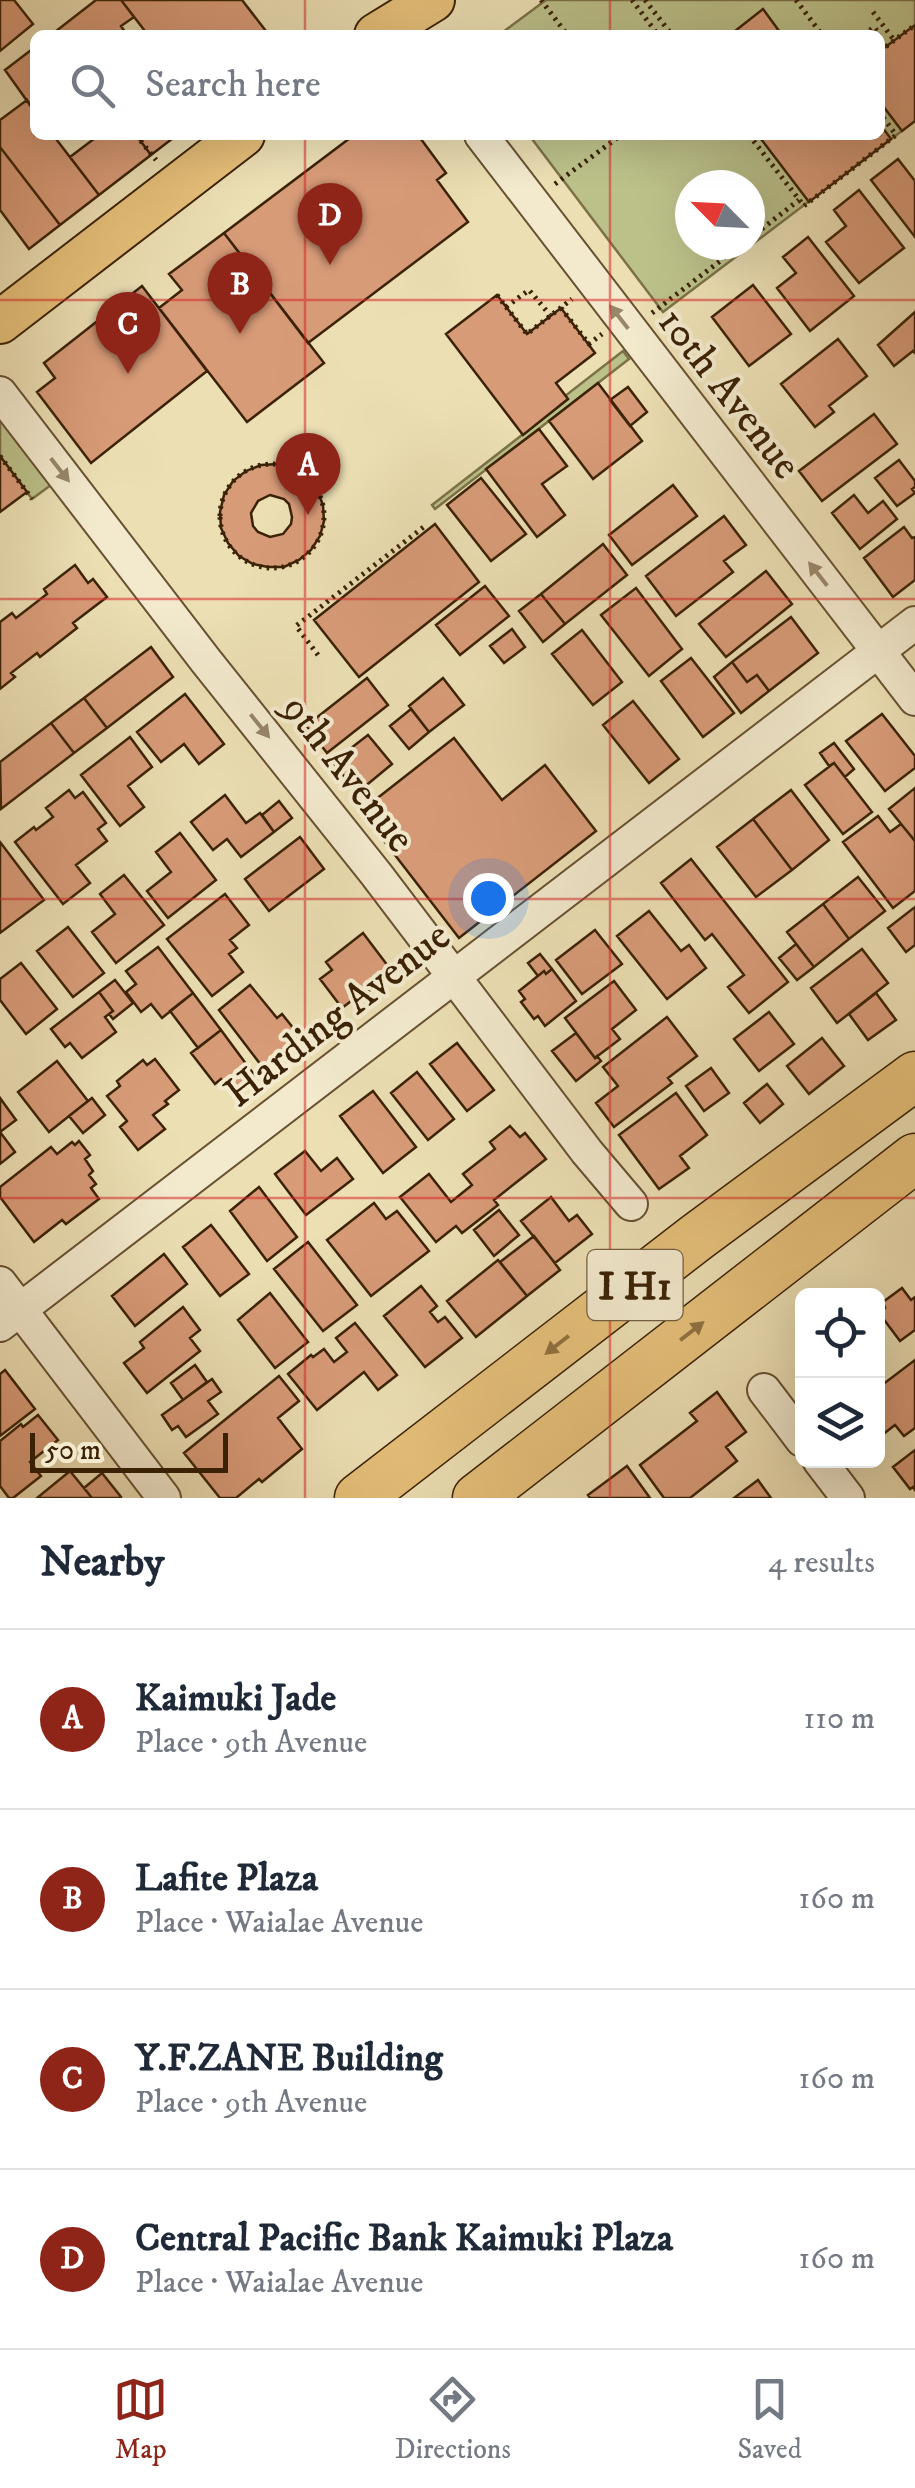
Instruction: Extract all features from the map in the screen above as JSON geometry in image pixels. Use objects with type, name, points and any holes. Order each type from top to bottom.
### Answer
[{"type":"highway","points":[[697,1236],[915,1060]]},
{"type":"highway","name":"I H1","points":[[359,1498],[697,1236],[915,1076]]},
{"type":"highway","name":"I H1","points":[[476,1498],[915,1158]]},
{"type":"main road","points":[[389,23],[434,0]]},
{"type":"main road","points":[[0,322],[237,140]]},
{"type":"street","name":"10th Avenue","points":[[485,140],[915,699]]},
{"type":"street","name":"9th Avenue","points":[[0,393],[630,1204]]},
{"type":"street","name":"Harding Avenue","points":[[10,1318],[915,623]]},
{"type":"street","points":[[0,1283],[10,1318],[164,1498]]},
{"type":"street","points":[[764,1390],[795,1431]]},
{"type":"street","points":[[825,1468],[848,1498]]},
{"type":"path","points":[[541,0],[564,30]]},
{"type":"path","points":[[632,0],[654,30]]},
{"type":"path","points":[[645,0],[668,30]]},
{"type":"path","points":[[796,0],[818,30]]},
{"type":"path","points":[[644,17],[653,10]]},
{"type":"path","points":[[874,12],[894,40]]},
{"type":"path","points":[[885,48],[915,25]]},
{"type":"path","points":[[753,140],[804,206],[896,135],[885,120]]},
{"type":"path","points":[[140,140],[160,166]]},
{"type":"path","points":[[547,190],[614,140]]},
{"type":"path","points":[[765,226],[799,200]]},
{"type":"path","points":[[644,319],[721,260]]},
{"type":"path","points":[[506,307],[529,290],[550,316]]},
{"type":"path","points":[[497,296],[526,334],[579,294]]},
{"type":"path","points":[[561,308],[589,344],[607,330]]},
{"type":"path","points":[[0,456],[32,500]]},
{"type":"path","points":[[261,465],[262,456]]},
{"type":"path","points":[[261,465],[294,468],[318,490],[323,505],[320,536],[299,560],[284,566],[253,564],[239,556],[221,528],[224,496],[246,471],[261,465]]},
{"type":"path","points":[[318,655],[296,626],[425,526]]},
{"type":"green space","points":[[546,0],[915,0],[915,121],[765,235],[765,170],[675,170],[675,260],[732,260],[663,312],[533,140],[885,140],[885,30],[506,30]]},
{"type":"green space","points":[[623,351],[629,359],[435,509],[432,505]]},
{"type":"green space","points":[[0,413],[55,482],[32,499],[0,456]]},
{"type":"building","points":[[0,0],[14,0],[33,24],[0,51]]},
{"type":"building","points":[[96,0],[121,0],[134,17],[121,26],[124,30],[57,30]]},
{"type":"building","points":[[121,0],[242,0],[265,30],[144,30]]},
{"type":"building","points":[[763,9],[778,30],[736,30]]},
{"type":"building","points":[[915,25],[915,121],[902,131],[885,109],[885,47]]},
{"type":"building","points":[[30,51],[30,105],[5,70]]},
{"type":"building","points":[[27,100],[30,140],[57,140],[99,195],[60,225],[0,147],[0,120]]},
{"type":"building","points":[[885,131],[891,139],[809,202],[762,140],[885,140]]},
{"type":"building","points":[[92,140],[140,140],[151,155],[99,195],[70,157]]},
{"type":"building","points":[[140,140],[170,140],[151,155]]},
{"type":"building","points":[[347,140],[422,140],[446,173],[437,180],[468,222],[308,343],[224,233]]},
{"type":"building","points":[[0,147],[60,225],[29,249],[0,210]]},
{"type":"building","points":[[898,159],[915,181],[915,237],[871,180]]},
{"type":"building","points":[[859,190],[904,248],[859,283],[826,242],[846,226],[834,210]]},
{"type":"building","points":[[224,233],[324,363],[247,422],[159,308],[182,290],[169,274]]},
{"type":"building","points":[[808,237],[854,296],[810,331],[777,288],[796,273],[783,257]]},
{"type":"building","points":[[753,285],[791,334],[749,366],[712,317]]},
{"type":"building","points":[[142,286],[207,371],[91,463],[37,392],[55,378],[44,363]]},
{"type":"building","points":[[497,295],[527,334],[561,308],[595,353],[556,383],[568,399],[523,435],[446,334]]},
{"type":"building","points":[[915,312],[915,353],[894,366],[878,345]]},
{"type":"building","points":[[838,339],[867,376],[829,406],[834,412],[815,427],[781,384]]},
{"type":"building","points":[[598,383],[642,441],[593,479],[549,421]]},
{"type":"building","points":[[628,387],[647,412],[630,426],[610,400]]},
{"type":"building","points":[[874,414],[897,444],[822,501],[799,471]]},
{"type":"building","points":[[539,429],[567,466],[542,484],[565,515],[537,537],[486,469]]},
{"type":"building","points":[[0,456],[27,492],[0,512]]},
{"type":"building","points":[[899,460],[915,481],[915,493],[897,506],[875,478]]},
{"type":"building","points":[[261,465],[294,468],[307,477],[323,505],[320,536],[311,550],[284,567],[253,564],[239,556],[221,528],[224,495],[233,481]],"holes":[[[270,495],[289,504],[291,524],[283,534],[270,537],[258,532],[251,513],[258,501]]]},
{"type":"building","points":[[481,478],[526,534],[491,561],[447,505]]},
{"type":"building","points":[[673,485],[697,516],[632,565],[609,535]]},
{"type":"building","points":[[854,495],[868,513],[883,501],[897,519],[860,549],[832,513]]},
{"type":"building","points":[[724,516],[746,545],[724,561],[733,572],[676,616],[646,576]]},
{"type":"building","points":[[435,524],[479,582],[359,677],[314,620]]},
{"type":"building","points":[[904,527],[915,537],[915,580],[893,597],[864,558]]},
{"type":"building","points":[[603,544],[627,575],[565,624],[541,594]]},
{"type":"building","points":[[75,565],[88,583],[93,579],[107,597],[73,623],[77,628],[40,657],[37,653],[11,673],[15,677],[0,689],[0,622],[12,613],[16,618]]},
{"type":"building","points":[[766,571],[792,604],[726,657],[699,624]]},
{"type":"building","points":[[485,586],[509,616],[460,655],[436,625]]},
{"type":"building","points":[[636,588],[682,649],[649,676],[601,615]]},
{"type":"building","points":[[541,594],[565,624],[543,642],[519,611]]},
{"type":"building","points":[[791,617],[818,653],[769,691],[757,675],[747,682],[732,662]]},
{"type":"building","points":[[512,629],[525,647],[504,663],[490,646]]},
{"type":"building","points":[[582,630],[622,682],[593,705],[552,654]]},
{"type":"building","points":[[151,647],[173,677],[107,728],[84,698]]},
{"type":"building","points":[[691,658],[734,713],[703,737],[661,681]]},
{"type":"building","points":[[732,662],[747,682],[757,675],[769,691],[741,713],[714,677]]},
{"type":"building","points":[[367,678],[388,705],[327,753],[306,726]]},
{"type":"building","points":[[443,678],[464,705],[429,732],[409,706]]},
{"type":"building","points":[[185,694],[224,744],[199,764],[184,744],[161,762],[137,732]]},
{"type":"building","points":[[84,698],[107,728],[74,753],[51,723]]},
{"type":"building","points":[[633,701],[679,759],[649,783],[603,725]]},
{"type":"building","points":[[411,709],[429,732],[409,749],[390,726]]},
{"type":"building","points":[[882,714],[915,756],[915,768],[885,791],[846,741]]},
{"type":"building","points":[[51,723],[74,753],[1,809],[0,762]]},
{"type":"building","points":[[368,735],[392,764],[357,793],[333,762]]},
{"type":"building","points":[[130,737],[152,767],[128,786],[144,807],[120,826],[81,775]]},
{"type":"building","points":[[454,738],[502,800],[545,765],[596,831],[459,938],[361,811]]},
{"type":"building","points":[[834,743],[854,769],[845,777],[834,763],[829,766],[820,753]]},
{"type":"building","points":[[834,763],[872,812],[843,834],[805,785]]},
{"type":"building","points":[[915,788],[915,840],[914,840],[889,809]]},
{"type":"building","points":[[69,790],[75,798],[83,792],[106,823],[98,829],[107,841],[76,865],[90,883],[63,904],[15,842],[53,817],[46,808]]},
{"type":"building","points":[[791,790],[829,840],[792,870],[753,819]]},
{"type":"building","points":[[225,795],[246,823],[260,813],[274,832],[241,857],[227,839],[213,850],[191,822]]},
{"type":"building","points":[[279,801],[292,818],[274,832],[262,815]]},
{"type":"building","points":[[878,816],[890,832],[901,824],[915,841],[915,891],[893,908],[843,842]]},
{"type":"building","points":[[753,819],[792,870],[756,897],[717,847]]},
{"type":"building","points":[[180,833],[216,880],[168,918],[147,891],[171,872],[156,852]]},
{"type":"building","points":[[300,837],[324,869],[269,911],[245,879]]},
{"type":"building","points":[[0,842],[44,900],[0,933]]},
{"type":"building","points":[[691,859],[788,982],[749,1013],[728,987],[744,975],[712,934],[705,940],[661,883]]},
{"type":"building","points":[[124,875],[164,925],[116,963],[92,932],[115,914],[100,894]]},
{"type":"building","points":[[858,877],[885,911],[849,939],[823,904]]},
{"type":"building","points":[[225,894],[249,925],[230,940],[237,948],[229,954],[243,972],[212,996],[167,939]]},
{"type":"building","points":[[823,904],[849,939],[814,967],[787,932]]},
{"type":"building","points":[[915,907],[915,945],[906,952],[888,928]]},
{"type":"building","points":[[649,911],[681,951],[689,945],[706,968],[667,999],[617,936]]},
{"type":"building","points":[[68,927],[104,973],[73,997],[37,951]]},
{"type":"building","points":[[595,930],[622,964],[582,994],[556,960]]},
{"type":"building","points":[[363,933],[394,974],[342,1008],[320,979],[332,970],[326,962]]},
{"type":"building","points":[[796,944],[814,967],[797,980],[779,958]]},
{"type":"building","points":[[158,947],[193,993],[162,1018],[151,1004],[141,1012],[126,992],[136,984],[126,971]]},
{"type":"building","points":[[862,949],[888,983],[837,1023],[811,988]]},
{"type":"building","points":[[540,954],[552,969],[538,976],[528,963]]},
{"type":"building","points":[[21,963],[57,1009],[26,1034],[0,1000],[0,979]]},
{"type":"building","points":[[552,969],[576,1001],[545,1026],[521,1002],[525,999],[519,991]]},
{"type":"building","points":[[115,980],[133,1003],[113,1019],[109,1014],[113,1011],[99,992]]},
{"type":"building","points":[[614,981],[636,1010],[612,1029],[620,1039],[595,1058],[565,1018]]},
{"type":"building","points":[[250,985],[277,1018],[282,1014],[302,1039],[264,1069],[219,1010]]},
{"type":"building","points":[[99,992],[113,1011],[105,1017],[116,1032],[82,1058],[70,1043],[65,1047],[51,1029]]},
{"type":"building","points":[[193,993],[221,1030],[198,1048],[170,1011]]},
{"type":"building","points":[[876,993],[896,1020],[868,1040],[849,1014]]},
{"type":"building","points":[[769,1012],[794,1044],[759,1071],[734,1039]]},
{"type":"building","points":[[667,1017],[697,1056],[668,1078],[672,1083],[614,1127],[596,1103],[618,1086],[603,1067]]},
{"type":"building","points":[[221,1030],[255,1076],[233,1093],[221,1079],[215,1084],[191,1053]]},
{"type":"building","points":[[576,1033],[601,1061],[576,1081],[552,1051]]},
{"type":"building","points":[[822,1038],[844,1066],[809,1094],[787,1066]]},
{"type":"building","points":[[457,1043],[494,1090],[467,1111],[430,1064]]},
{"type":"building","points":[[155,1059],[179,1090],[153,1115],[165,1129],[138,1150],[120,1127],[127,1121],[107,1096],[120,1086],[117,1081],[143,1060],[147,1065]]},
{"type":"building","points":[[57,1061],[88,1101],[49,1132],[18,1092]]},
{"type":"building","points":[[711,1068],[729,1093],[704,1111],[686,1086]]},
{"type":"building","points":[[417,1072],[454,1119],[428,1140],[391,1093]]},
{"type":"building","points":[[767,1084],[783,1104],[760,1123],[744,1103]]},
{"type":"building","points":[[373,1091],[416,1147],[383,1173],[340,1116]]},
{"type":"building","points":[[676,1093],[707,1135],[680,1156],[689,1168],[659,1189],[619,1135]]},
{"type":"building","points":[[0,1098],[16,1120],[0,1132]]},
{"type":"building","points":[[92,1098],[105,1115],[83,1133],[69,1116]]},
{"type":"building","points":[[510,1126],[520,1137],[525,1133],[546,1159],[494,1200],[498,1205],[462,1233],[456,1226],[436,1242],[400,1197],[429,1174],[451,1202],[472,1185],[463,1174],[495,1149],[490,1142]]},
{"type":"building","points":[[0,1132],[15,1152],[0,1164]]},
{"type":"building","points":[[79,1141],[90,1155],[85,1159],[96,1184],[91,1188],[99,1199],[34,1242],[0,1197],[0,1187],[51,1147],[57,1154]]},
{"type":"building","points":[[305,1151],[321,1171],[337,1158],[353,1179],[306,1215],[275,1174]]},
{"type":"building","points":[[259,1187],[297,1237],[267,1261],[230,1211]]},
{"type":"building","points":[[551,1197],[569,1221],[577,1215],[592,1234],[555,1263],[521,1221]]},
{"type":"building","points":[[374,1203],[386,1219],[397,1211],[429,1251],[371,1296],[327,1240]]},
{"type":"building","points":[[499,1210],[519,1235],[494,1256],[474,1230]]},
{"type":"building","points":[[211,1225],[249,1274],[220,1296],[183,1247]]},
{"type":"building","points":[[534,1236],[560,1270],[527,1296],[500,1262]]},
{"type":"building","points":[[308,1242],[357,1305],[323,1331],[274,1269]]},
{"type":"building","points":[[164,1254],[187,1284],[135,1326],[112,1296]]},
{"type":"building","points":[[498,1260],[527,1296],[476,1337],[447,1301]]},
{"type":"building","points":[[421,1286],[437,1306],[430,1312],[438,1322],[445,1317],[462,1338],[425,1367],[384,1316]]},
{"type":"building","points":[[902,1288],[911,1300],[915,1297],[915,1330],[900,1341],[885,1321],[885,1301]]},
{"type":"building","points":[[270,1293],[308,1342],[275,1368],[238,1320]]},
{"type":"building","points":[[183,1307],[200,1330],[190,1338],[200,1351],[147,1393],[124,1363],[144,1348],[140,1342]]},
{"type":"building","points":[[355,1323],[397,1375],[378,1390],[364,1372],[317,1410],[288,1374],[324,1349],[334,1362],[347,1352],[336,1338]]},
{"type":"building","points":[[915,1360],[915,1428],[904,1436],[895,1425],[885,1433],[885,1383]]},
{"type":"building","points":[[195,1365],[207,1382],[183,1400],[171,1383]]},
{"type":"building","points":[[5,1370],[35,1409],[0,1436],[0,1374]]},
{"type":"building","points":[[279,1376],[299,1401],[278,1418],[302,1449],[236,1498],[220,1498],[184,1453]]},
{"type":"building","points":[[212,1379],[221,1392],[208,1401],[218,1414],[186,1437],[178,1426],[172,1430],[162,1415]]},
{"type":"building","points":[[717,1392],[746,1432],[726,1447],[737,1461],[690,1498],[664,1498],[640,1465],[697,1421],[690,1413]]},
{"type":"building","points":[[38,1415],[58,1440],[30,1462],[41,1476],[9,1498],[0,1486],[0,1441]]},
{"type":"building","points":[[915,1450],[915,1490],[893,1467]]},
{"type":"building","points":[[627,1466],[650,1498],[590,1498],[588,1495]]},
{"type":"building","points":[[70,1471],[92,1498],[37,1498]]},
{"type":"building","points":[[102,1473],[120,1498],[92,1498],[84,1488]]},
{"type":"building","points":[[758,1480],[771,1498],[734,1498]]},
{"type":"place","name":"Central Pacific Bank Kaimuki Plaza","points":[[330,265]]},
{"type":"place","name":"Lafite Plaza","points":[[240,334]]},
{"type":"place","name":"Y.F.ZANE Building","points":[[128,374]]},
{"type":"place","name":"Kaimuki Jade","points":[[308,515]]}]
